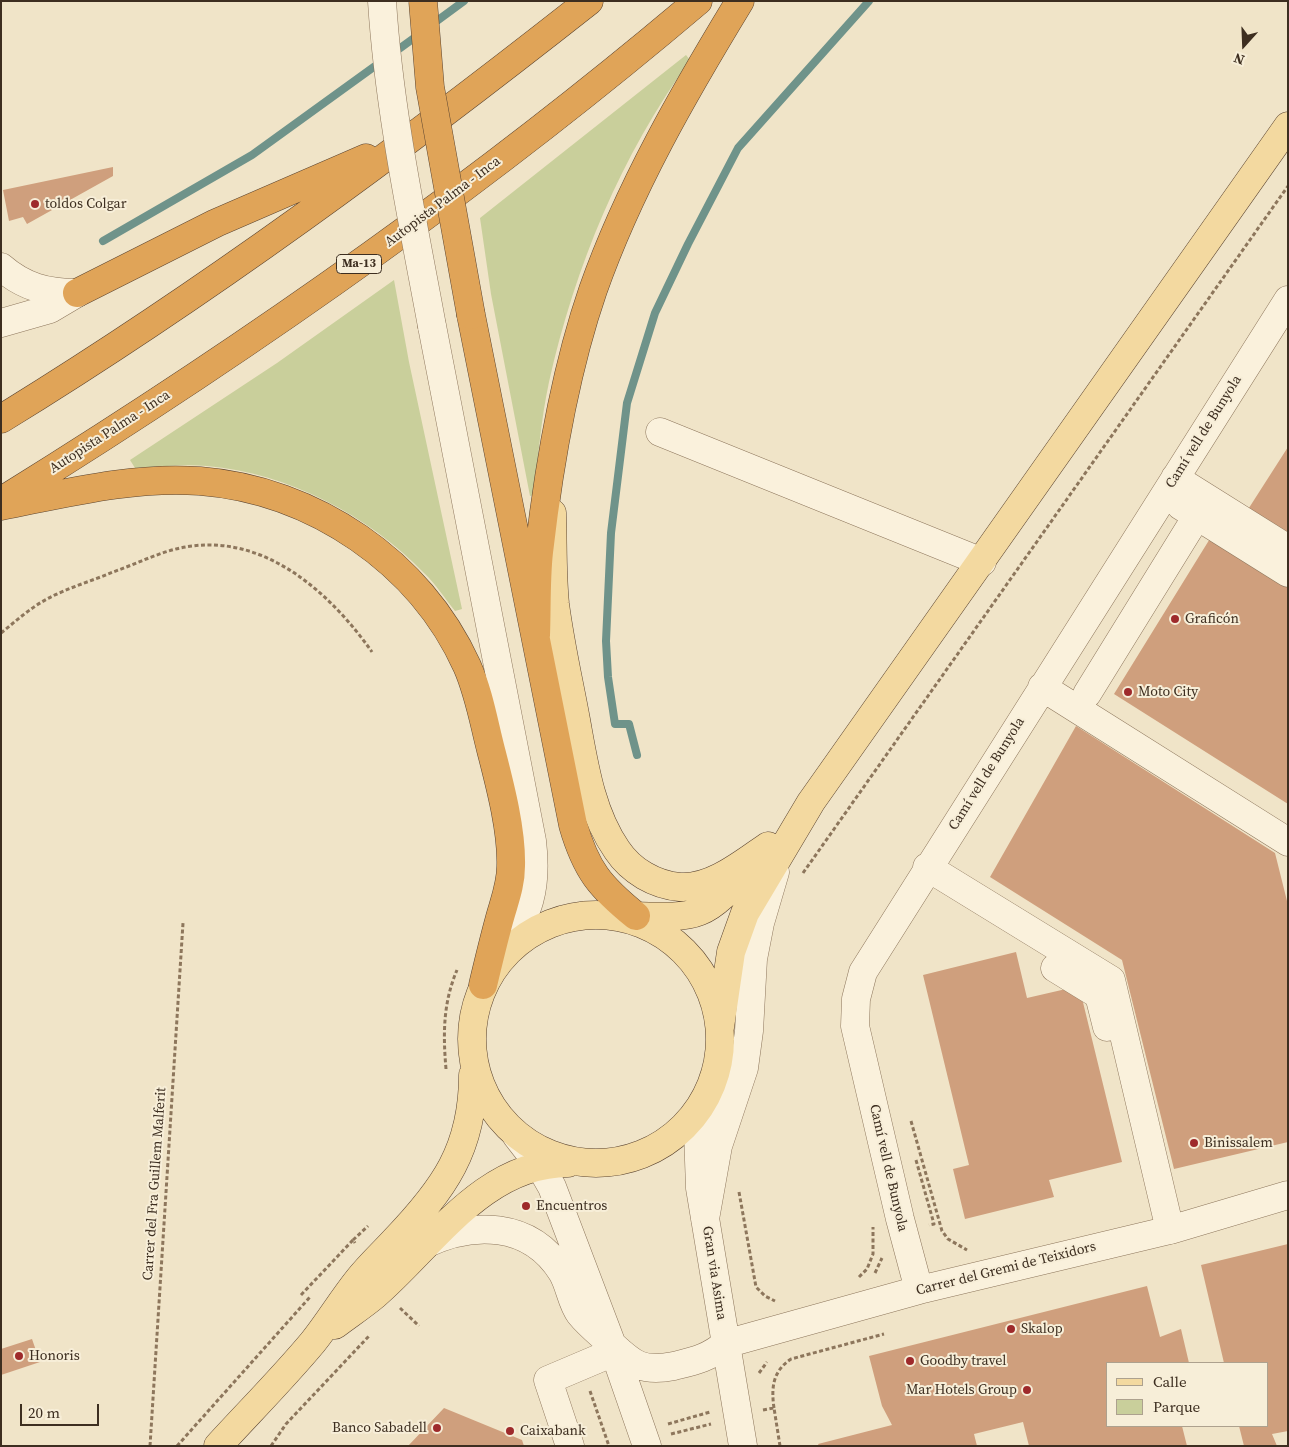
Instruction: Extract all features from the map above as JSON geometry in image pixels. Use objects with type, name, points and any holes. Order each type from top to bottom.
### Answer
[{"type":"highway","points":[[423,1],[430,87],[471,316],[573,825],[581,852],[603,887],[632,920]]},
{"type":"highway","points":[[1,419],[155,321],[416,136],[589,1]]},
{"type":"highway","name":"Autopista Palma - Inca","points":[[1,500],[117,429],[321,292],[478,176],[698,1]]},
{"type":"highway","points":[[536,635],[539,554],[551,472],[567,379],[593,291],[624,213],[669,123],[740,1]]},
{"type":"highway","points":[[77,292],[216,224],[416,136]]},
{"type":"highway","points":[[1,506],[102,486],[138,482],[173,480],[226,484],[285,500],[316,513],[359,537],[401,572],[436,612],[464,661],[474,686],[496,769],[511,849],[510,879],[483,985]]},
{"type":"main road","points":[[218,1446],[314,1341],[358,1280],[410,1224],[446,1177],[462,1148],[470,1119],[474,1019],[483,985],[505,954],[527,936],[547,925],[567,918],[632,920],[682,917],[706,910],[775,849],[811,802],[982,562],[1288,126]]},
{"type":"main road","points":[[551,472],[555,604],[587,775],[602,823],[612,843],[625,860],[646,877],[680,887],[698,886],[775,849]]},
{"type":"main road","points":[[378,1259],[423,1246],[483,1194],[514,1176],[540,1166],[602,1165],[622,1162],[660,1145],[679,1133],[705,1100],[717,1065],[720,1027],[731,952],[745,913],[775,849]]},
{"type":"main road","points":[[632,920],[669,939],[699,970],[716,1002],[720,1027]]},
{"type":"main road","points":[[473,1056],[483,1092],[491,1107],[516,1135],[542,1152],[580,1164]]},
{"type":"street","points":[[382,1],[395,118],[432,326],[533,850],[534,873],[529,904],[524,919],[505,954]]},
{"type":"street","points":[[1,267],[14,278],[42,290],[77,292]]},
{"type":"street","points":[[1,323],[50,309],[77,292]]},
{"type":"street","name":"Camí vell de Bunyola","points":[[920,1290],[901,1226],[855,1026],[858,986],[863,972],[1288,300]]},
{"type":"street","points":[[660,432],[982,562]]},
{"type":"street","points":[[1170,486],[1197,516],[1288,573]]},
{"type":"street","points":[[1170,486],[1288,549]]},
{"type":"street","points":[[1087,694],[1197,516]]},
{"type":"street","points":[[1047,680],[1087,694],[1288,821]]},
{"type":"street","points":[[1047,680],[1288,842]]},
{"type":"street","points":[[705,1219],[718,1146],[744,1068],[749,1031],[752,959],[775,849]]},
{"type":"street","points":[[923,875],[1099,995],[1163,1231]]},
{"type":"street","name":"Gran via Asima","points":[[705,1100],[698,1132],[698,1159],[705,1219],[743,1446]]},
{"type":"street","points":[[516,1135],[540,1166],[552,1187],[645,1439]]},
{"type":"street","name":"Carrer del Gremi de Teixidors","points":[[423,1246],[456,1232],[482,1228],[507,1232],[532,1243],[556,1264],[563,1274],[580,1313],[613,1348],[634,1364],[658,1369],[704,1358],[725,1344],[920,1290],[1163,1231],[1288,1195]]},
{"type":"street","points":[[570,1446],[548,1380],[613,1348]]},
{"type":"path","points":[[799,878],[1288,186]]},
{"type":"path","points":[[1,633],[28,610],[48,598],[167,552],[206,545],[235,548],[282,566],[300,576],[346,617],[372,652]]},
{"type":"path","name":"Carrer del Fra Guillem Malferit","points":[[150,1446],[183,923]]},
{"type":"path","points":[[446,1074],[442,1026],[447,1001],[460,962]]},
{"type":"path","points":[[905,1120],[933,1211],[942,1231],[948,1239],[964,1249],[973,1251]]},
{"type":"path","points":[[853,1282],[861,1275],[871,1261],[874,1248],[872,1232],[874,1226],[934,1224],[933,1211],[911,1121]]},
{"type":"path","points":[[738,1187],[756,1287],[772,1300],[786,1301],[798,1356]]},
{"type":"path","points":[[871,1279],[882,1258],[883,1238],[901,1226],[933,1211]]},
{"type":"path","points":[[301,1295],[361,1230],[375,1222]]},
{"type":"path","points":[[352,1240],[378,1259],[409,1294],[397,1306],[419,1326]]},
{"type":"path","points":[[177,1446],[313,1294]]},
{"type":"path","points":[[271,1446],[286,1424],[371,1334]]},
{"type":"path","points":[[774,1408],[772,1394],[774,1378],[783,1364],[798,1356],[884,1334]]},
{"type":"path","points":[[756,1380],[762,1367],[773,1357]]},
{"type":"path","points":[[581,1365],[609,1446]]},
{"type":"path","points":[[645,1439],[735,1404]]},
{"type":"green space","points":[[686,55],[690,60],[665,97],[622,173],[603,214],[572,296],[546,396],[534,495],[530,496],[491,294],[480,218]]},
{"type":"green space","points":[[394,280],[409,362],[462,609],[455,611],[428,577],[402,552],[378,533],[325,500],[267,478],[237,470],[198,465],[135,468],[130,460],[277,363]]},
{"type":"building","name":"toldos Colgar","points":[[113,167],[113,176],[27,224],[23,217],[9,221],[3,190]]},
{"type":"building","points":[[1288,447],[1288,537],[1247,511]]},
{"type":"building","points":[[1211,537],[1288,586],[1288,804],[1114,694]]},
{"type":"building","points":[[1076,726],[1275,853],[1288,905],[1288,1142],[1174,1169],[1122,960],[990,877]]},
{"type":"building","points":[[1016,952],[1027,998],[1079,986],[1122,1162],[1049,1180],[1054,1197],[965,1219],[953,1169],[969,1165],[923,975]]},
{"type":"building","points":[[1288,1244],[1288,1431],[1272,1434],[1277,1446],[1244,1446],[1239,1427],[1269,1427],[1269,1362],[1224,1362],[1201,1265]]},
{"type":"building","points":[[1147,1286],[1160,1337],[1181,1329],[1189,1362],[1106,1362],[1106,1427],[1182,1427],[1187,1446],[1029,1446],[1023,1422],[974,1434],[977,1446],[819,1446],[818,1444],[892,1425],[882,1406],[869,1356]]},
{"type":"building","name":"Honoris","points":[[32,1339],[40,1362],[1,1375],[1,1349]]},
{"type":"building","points":[[444,1408],[522,1440],[524,1446],[408,1446]]},
{"type":"waterway","points":[[430,26],[464,1]]},
{"type":"waterway","points":[[637,755],[629,724],[615,724],[608,677],[606,641],[611,533],[627,403],[655,313],[688,244],[738,148],[869,1]]},
{"type":"waterway","points":[[392,54],[421,33]]},
{"type":"waterway","points":[[103,241],[252,155],[382,61]]},
{"type":"place","name":"toldos Colgar","points":[[35,204]]},
{"type":"place","name":"Graficón","points":[[1175,619]]},
{"type":"place","name":"Moto City","points":[[1128,692]]},
{"type":"place","name":"Binissalem","points":[[1194,1143]]},
{"type":"place","name":"Encuentros","points":[[526,1206]]},
{"type":"place","name":"Skalop","points":[[1011,1329]]},
{"type":"place","name":"Honoris","points":[[19,1356]]},
{"type":"place","name":"Goodby travel","points":[[910,1361]]},
{"type":"place","name":"Mar Hotels Group","points":[[1027,1390]]},
{"type":"place","name":"Banco Sabadell","points":[[437,1428]]},
{"type":"place","name":"Caixabank","points":[[510,1431]]}]
